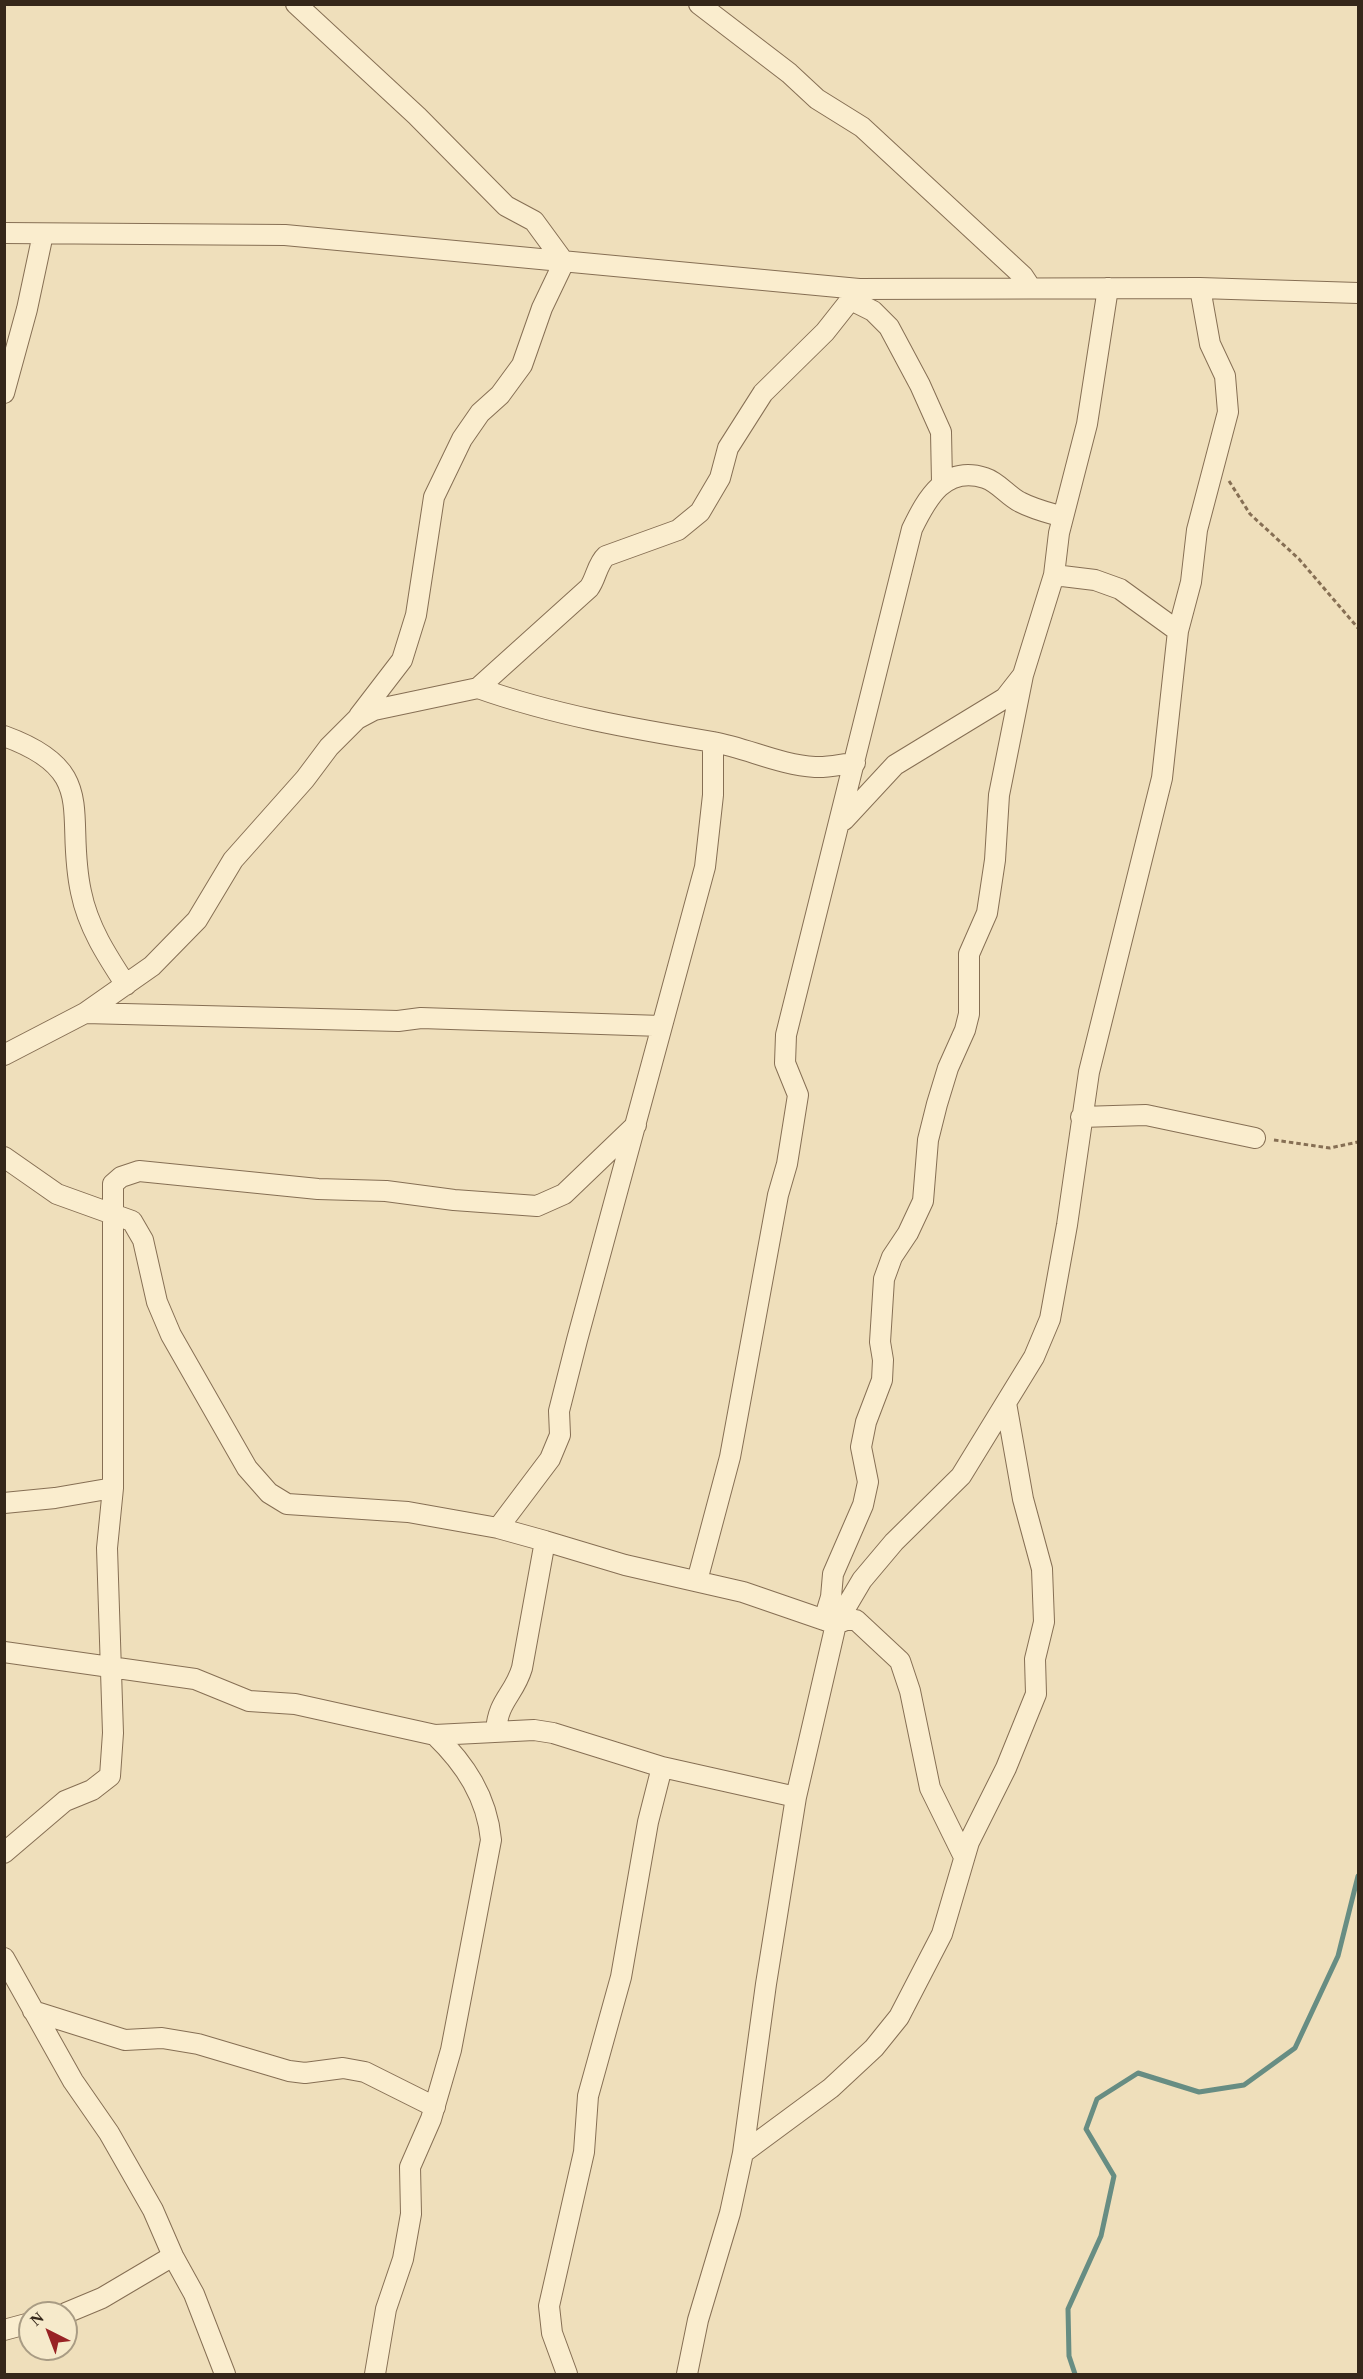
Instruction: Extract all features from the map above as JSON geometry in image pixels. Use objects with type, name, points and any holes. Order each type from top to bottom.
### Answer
[{"type":"street","points":[[296,4],[417,116],[507,206],[534,221],[564,262]]},
{"type":"street","points":[[699,4],[789,73],[817,99],[862,127],[1023,276],[1031,288]]},
{"type":"street","points":[[4,233],[285,235],[564,262],[855,295],[1031,288],[1200,288],[1359,293]]},
{"type":"street","points":[[4,393],[27,309],[43,234]]},
{"type":"street","points":[[4,1055],[85,1013],[152,966],[197,920],[233,860],[305,779],[329,747],[357,719],[402,660],[416,615],[434,497],[462,439],[480,413],[500,395],[522,365],[542,308],[564,262]]},
{"type":"street","points":[[687,2374],[698,2320],[730,2213],[743,2154],[766,1984],[796,1797],[830,1622],[833,1574],[863,1505],[868,1482],[861,1447],[866,1422],[882,1380],[883,1360],[880,1342],[884,1279],[891,1257],[908,1233],[923,1202],[928,1140],[948,1068],[965,1030],[969,1014],[969,954],[987,913],[995,860],[999,795],[1023,675],[1054,575],[1063,517],[1087,424],[1108,288]]},
{"type":"street","points":[[830,1622],[894,1542],[961,1476],[1034,1357],[1050,1319],[1067,1225],[1089,1072],[1162,778],[1178,632],[1191,582],[1197,530],[1217,462],[1228,412],[1225,376],[1210,345],[1200,288]]},
{"type":"street","points":[[855,295],[889,327],[920,385],[941,432],[942,482]]},
{"type":"street","points":[[357,719],[374,710],[478,688],[589,588],[598,573],[601,560],[606,556],[642,545],[678,530],[700,512],[720,478],[728,448],[763,393],[825,332],[855,295]]},
{"type":"street","points":[[697,1581],[730,1457],[778,1195],[787,1164],[798,1095],[785,1063],[786,1035],[841,824],[912,529],[924,504],[942,482],[961,474],[987,478],[1019,501],[1063,517]]},
{"type":"street","points":[[1054,575],[1095,580],[1119,589],[1178,632]]},
{"type":"street","points":[[841,824],[868,791],[895,765],[1005,698],[1023,675]]},
{"type":"street","points":[[478,688],[516,702],[651,733],[713,742],[798,765],[817,767],[855,763]]},
{"type":"street","points":[[4,736],[28,745],[56,765],[69,780],[75,812],[74,846],[81,892],[98,942],[126,986]]},
{"type":"street","points":[[498,1528],[550,1459],[560,1435],[559,1411],[705,867],[713,795],[713,742]]},
{"type":"street","points":[[85,1013],[148,1016],[208,1014],[398,1021],[421,1018],[566,1021],[661,1026]]},
{"type":"street","points":[[1081,1117],[1146,1115],[1255,1138]]},
{"type":"street","points":[[4,1853],[65,1801],[92,1790],[110,1776],[113,1733],[109,1667],[107,1548],[113,1488],[113,1184],[121,1177],[139,1172],[318,1189],[386,1191],[454,1200],[537,1206],[564,1194],[636,1125]]},
{"type":"street","points":[[4,1157],[57,1194],[132,1221],[143,1240],[157,1302],[171,1335],[247,1468],[269,1493],[287,1504],[408,1512],[498,1528],[625,1565],[743,1592],[830,1622],[856,1620],[900,1661],[910,1691],[930,1788],[964,1857]]},
{"type":"street","points":[[743,2154],[831,2088],[874,2048],[899,2017],[942,1934],[969,1842],[1006,1768],[1036,1694],[1035,1659],[1044,1622],[1042,1569],[1023,1500],[1006,1403]]},
{"type":"street","points":[[4,1503],[55,1498],[113,1488]]},
{"type":"street","points":[[496,1731],[499,1709],[518,1681],[522,1668],[545,1541]]},
{"type":"street","points":[[4,1652],[195,1679],[249,1701],[295,1704],[435,1735],[496,1731],[553,1733],[662,1767],[796,1797]]},
{"type":"street","points":[[375,2374],[386,2309],[403,2259],[411,2214],[410,2167],[435,2107],[451,2050],[491,1840],[489,1824],[464,1765],[435,1735]]},
{"type":"street","points":[[567,2374],[552,2333],[549,2306],[584,2152],[588,2096],[621,1977],[648,1822],[662,1767]]},
{"type":"street","points":[[4,1958],[73,2082],[132,2173],[153,2210],[173,2256],[194,2294],[225,2374]]},
{"type":"street","points":[[33,2011],[125,2040],[162,2038],[198,2044],[289,2071],[305,2073],[342,2068],[365,2072],[435,2107]]},
{"type":"street","points":[[78,2308],[102,2298],[173,2256]]},
{"type":"path","points":[[1217,462],[1250,514],[1299,559],[1359,628]]},
{"type":"path","points":[[1255,1138],[1330,1148],[1359,1142]]},
{"type":"waterway","points":[[1075,2374],[1069,2356],[1068,2309],[1101,2236],[1114,2176],[1086,2129],[1097,2099],[1138,2073],[1199,2092],[1244,2085],[1295,2048],[1338,1956],[1358,1876]]}]
